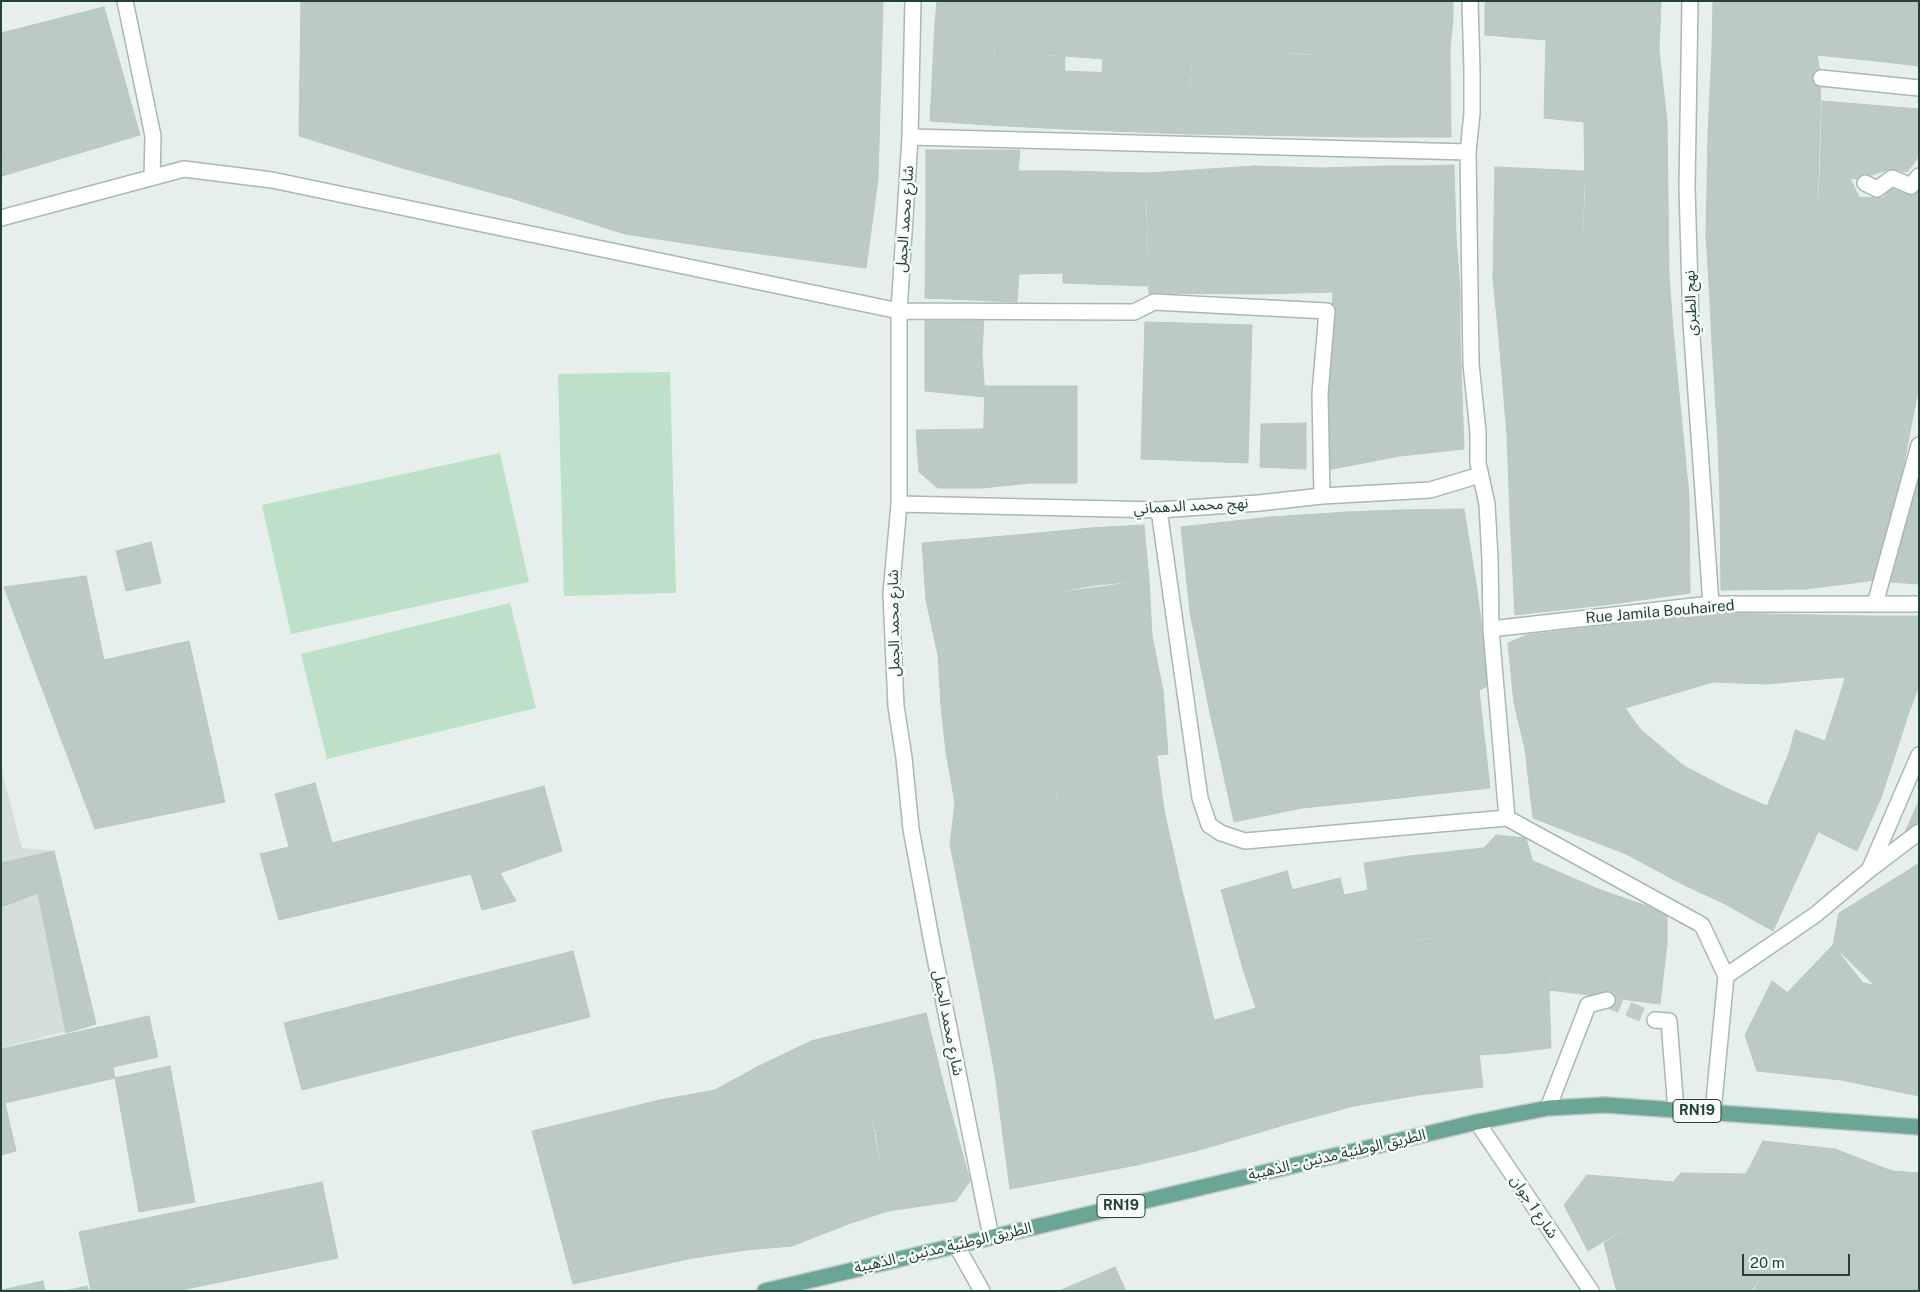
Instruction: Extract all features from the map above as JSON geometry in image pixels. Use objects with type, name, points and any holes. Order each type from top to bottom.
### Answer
[{"type":"main road","name":"الطريق الوطنية مدنين - الذهيبة","points":[[765,1291],[1477,1122],[1548,1108],[1605,1105],[1919,1127]]},
{"type":"street","points":[[126,1],[153,136],[152,177]]},
{"type":"street","name":"شارع محمد الجمل","points":[[913,1],[910,137],[899,311],[899,504],[891,594],[896,706],[904,758],[911,829],[991,1237]]},
{"type":"street","points":[[1470,1],[1472,113],[1468,152],[1471,364],[1480,475],[1487,504],[1491,629],[1507,818]]},
{"type":"street","name":"نهج الطبري","points":[[1690,1],[1688,188],[1691,323],[1711,604]]},
{"type":"street","points":[[1821,78],[1919,88]]},
{"type":"street","points":[[910,137],[1468,152]]},
{"type":"street","points":[[1,218],[184,169],[272,180],[899,311],[1134,312],[1154,302],[1327,311],[1320,394],[1322,496]]},
{"type":"street","points":[[1865,183],[1877,189],[1892,178],[1911,186],[1919,176]]},
{"type":"street","points":[[1875,604],[1919,445]]},
{"type":"street","name":"نهج محمد الدهماني","points":[[899,504],[1159,510],[1259,503],[1322,496],[1430,490],[1480,475]]},
{"type":"street","points":[[1159,510],[1200,798],[1209,825],[1221,834],[1245,841],[1507,818],[1702,926],[1726,976],[1713,1112]]},
{"type":"street","name":"Rue Jamila Bouhaired","points":[[1491,629],[1711,604],[1919,604]]},
{"type":"street","points":[[1869,870],[1919,755]]},
{"type":"street","points":[[1726,976],[1815,915],[1919,832]]},
{"type":"street","points":[[1548,1108],[1588,1005],[1607,1000]]},
{"type":"street","points":[[1655,1020],[1669,1021],[1676,1110]]},
{"type":"street","name":"شارع 1 جوان","points":[[1477,1122],[1591,1291]]},
{"type":"street","points":[[956,1246],[982,1291]]},
{"type":"shaded area","points":[[1,768],[22,848],[54,851],[96,1024],[1,1048]]},
{"type":"green space","points":[[670,372],[676,593],[564,596],[558,374]]},
{"type":"green space","points":[[500,453],[529,582],[291,634],[262,505]]},
{"type":"green space","points":[[510,603],[536,708],[327,759],[301,654]]},
{"type":"building","points":[[301,1],[420,1],[423,33],[402,168],[299,136]]},
{"type":"building","points":[[420,1],[883,1],[878,179],[728,159],[740,79],[423,33]]},
{"type":"building","points":[[937,1],[998,1],[997,26],[935,23]]},
{"type":"building","points":[[998,1],[1056,1],[1053,55],[994,52]]},
{"type":"building","points":[[1056,1],[1107,1],[1103,59],[1053,55]]},
{"type":"building","points":[[1107,1],[1196,1],[1190,78],[1102,72]]},
{"type":"building","points":[[1196,1],[1258,1],[1256,52],[1193,49]]},
{"type":"building","points":[[1258,1],[1301,1],[1298,53],[1256,52]]},
{"type":"building","points":[[1301,1],[1329,1],[1326,54],[1298,53]]},
{"type":"building","points":[[1329,1],[1376,1],[1376,46],[1326,46]]},
{"type":"building","points":[[1376,1],[1453,1],[1453,20],[1376,21]]},
{"type":"building","points":[[1485,1],[1547,1],[1546,40],[1485,35]]},
{"type":"building","points":[[1547,1],[1609,1],[1607,43],[1546,40]]},
{"type":"building","points":[[1609,1],[1661,1],[1659,50],[1607,43]]},
{"type":"building","points":[[1713,1],[1822,1],[1817,55],[1712,49]]},
{"type":"building","points":[[1822,1],[1881,1],[1876,61],[1817,55]]},
{"type":"building","points":[[1881,1],[1919,1],[1919,66],[1876,61]]},
{"type":"building","points":[[104,7],[140,135],[9,174],[1,146],[1,33]]},
{"type":"building","points":[[1453,20],[1450,48],[1376,46],[1376,21]]},
{"type":"building","points":[[935,23],[997,26],[990,125],[930,121]]},
{"type":"building","points":[[423,33],[528,48],[511,198],[402,168]]},
{"type":"building","points":[[1546,40],[1580,41],[1659,50],[1667,121],[1584,122],[1544,118]]},
{"type":"building","points":[[1326,46],[1360,46],[1359,137],[1307,136],[1310,55],[1326,54]]},
{"type":"building","points":[[1360,46],[1450,48],[1451,137],[1359,137]]},
{"type":"building","points":[[528,48],[647,66],[625,234],[511,198]]},
{"type":"building","points":[[1193,49],[1256,52],[1252,135],[1188,134]]},
{"type":"building","points":[[1712,49],[1817,55],[1821,78],[1820,121],[1760,118],[1753,136],[1708,134]]},
{"type":"building","points":[[994,52],[1065,57],[1062,129],[990,125]]},
{"type":"building","points":[[1256,52],[1310,55],[1307,136],[1252,135]]},
{"type":"building","points":[[647,66],[740,79],[717,248],[625,234]]},
{"type":"building","points":[[1064,71],[1138,74],[1137,132],[1062,129]]},
{"type":"building","points":[[1138,74],[1190,78],[1188,134],[1137,132]]},
{"type":"building","points":[[1822,101],[1919,109],[1919,156],[1907,172],[1890,169],[1860,179],[1820,176]]},
{"type":"building","points":[[1760,118],[1820,121],[1816,252],[1706,236],[1708,134],[1753,136]]},
{"type":"building","points":[[1667,121],[1668,198],[1585,199],[1584,122]]},
{"type":"building","points":[[1,146],[9,174],[1,176]]},
{"type":"building","points":[[926,150],[1020,150],[1018,215],[926,215]]},
{"type":"building","points":[[728,159],[878,179],[866,268],[717,248]]},
{"type":"building","points":[[1454,165],[1456,237],[1426,238],[1424,166]]},
{"type":"building","points":[[1255,166],[1259,240],[1148,243],[1147,173]]},
{"type":"building","points":[[1255,166],[1322,168],[1327,242],[1259,240]]},
{"type":"building","points":[[1384,166],[1386,240],[1398,286],[1333,292],[1327,242],[1322,168]]},
{"type":"building","points":[[1384,166],[1424,166],[1426,238],[1386,240]]},
{"type":"building","points":[[1495,167],[1584,171],[1582,278],[1493,278]]},
{"type":"building","points":[[1018,171],[1064,171],[1063,273],[1019,274]]},
{"type":"building","points":[[1064,171],[1102,172],[1101,209],[1063,209]]},
{"type":"building","points":[[1102,172],[1147,173],[1146,209],[1101,209]]},
{"type":"building","points":[[1820,176],[1850,178],[1859,197],[1883,198],[1880,256],[1816,252]]},
{"type":"building","points":[[1893,186],[1915,195],[1919,191],[1919,259],[1880,256],[1883,198]]},
{"type":"building","points":[[1668,198],[1669,274],[1582,278],[1585,199]]},
{"type":"building","points":[[1063,209],[1146,209],[1148,286],[1063,283]]},
{"type":"building","points":[[926,215],[1018,215],[1019,274],[1017,302],[925,298]]},
{"type":"building","points":[[1706,236],[1816,252],[1820,284],[1709,283]]},
{"type":"building","points":[[1456,237],[1460,290],[1398,286],[1386,240]]},
{"type":"building","points":[[1259,240],[1327,242],[1333,292],[1258,294]]},
{"type":"building","points":[[1259,240],[1258,294],[1149,293],[1148,243]]},
{"type":"building","points":[[1816,252],[1919,259],[1919,342],[1815,332],[1820,284]]},
{"type":"building","points":[[1669,274],[1673,330],[1586,333],[1582,278]]},
{"type":"building","points":[[1493,278],[1582,278],[1586,333],[1499,339]]},
{"type":"building","points":[[1709,283],[1820,284],[1815,343],[1712,343]]},
{"type":"building","points":[[1398,286],[1460,290],[1460,333],[1397,333]]},
{"type":"building","points":[[1398,286],[1395,394],[1327,411],[1333,292]]},
{"type":"building","points":[[925,315],[984,316],[982,353],[925,351]]},
{"type":"building","points":[[1145,322],[1252,325],[1248,463],[1141,459]]},
{"type":"building","points":[[1673,330],[1681,414],[1587,425],[1586,333]]},
{"type":"building","points":[[1815,332],[1919,342],[1919,386],[1915,406],[1809,401]]},
{"type":"building","points":[[1397,333],[1460,333],[1462,394],[1395,394]]},
{"type":"building","points":[[1586,333],[1587,425],[1507,435],[1499,339]]},
{"type":"building","points":[[1712,343],[1815,343],[1804,431],[1718,441]]},
{"type":"building","points":[[925,351],[982,353],[985,397],[925,391]]},
{"type":"building","points":[[985,386],[1028,386],[1030,483],[982,488]]},
{"type":"building","points":[[1028,386],[1077,386],[1077,483],[1030,483]]},
{"type":"building","points":[[1395,394],[1462,394],[1464,449],[1400,456]]},
{"type":"building","points":[[1395,394],[1400,456],[1327,470],[1327,411]]},
{"type":"building","points":[[1809,401],[1915,406],[1898,494],[1802,500],[1804,431]]},
{"type":"building","points":[[1681,414],[1689,496],[1603,506],[1587,425]]},
{"type":"building","points":[[1306,423],[1306,469],[1260,467],[1261,424]]},
{"type":"building","points":[[1587,425],[1603,506],[1510,517],[1507,435]]},
{"type":"building","points":[[984,429],[982,488],[938,488],[919,472],[916,430]]},
{"type":"building","points":[[1804,431],[1802,500],[1720,501],[1718,441]]},
{"type":"building","points":[[1919,469],[1919,507],[1909,505]]},
{"type":"building","points":[[1898,494],[1876,580],[1806,589],[1801,539],[1802,500]]},
{"type":"building","points":[[1689,496],[1690,593],[1612,604],[1603,506]]},
{"type":"building","points":[[1802,500],[1801,539],[1806,589],[1721,590],[1720,501]]},
{"type":"building","points":[[1909,505],[1919,507],[1919,584],[1890,582]]},
{"type":"building","points":[[1603,506],[1612,604],[1515,615],[1510,517]]},
{"type":"building","points":[[1464,509],[1476,583],[1405,588],[1398,510]]},
{"type":"building","points":[[1398,510],[1405,588],[1361,591],[1348,512]]},
{"type":"building","points":[[1348,512],[1361,591],[1282,598],[1271,517]]},
{"type":"building","points":[[1271,517],[1282,598],[1190,612],[1181,527]]},
{"type":"building","points":[[1144,525],[1149,580],[1096,585],[1091,528]]},
{"type":"building","points":[[1091,528],[1096,585],[1036,596],[1028,534]]},
{"type":"building","points":[[1028,534],[1036,596],[926,600],[922,543]]},
{"type":"building","points":[[151,542],[161,583],[126,591],[116,551]]},
{"type":"building","points":[[86,576],[104,660],[189,641],[225,802],[95,829],[4,587]]},
{"type":"building","points":[[1149,580],[1152,636],[1036,649],[1036,596]]},
{"type":"building","points":[[1476,583],[1483,636],[1368,651],[1361,591]]},
{"type":"building","points":[[1361,591],[1368,651],[1370,701],[1381,800],[1302,808],[1282,598]]},
{"type":"building","points":[[1036,596],[1036,649],[938,655],[926,600]]},
{"type":"building","points":[[1282,598],[1291,697],[1210,713],[1190,612]]},
{"type":"building","points":[[1701,612],[1713,682],[1625,708],[1585,628]]},
{"type":"building","points":[[1701,612],[1767,614],[1766,684],[1713,682]]},
{"type":"building","points":[[1767,614],[1864,616],[1845,677],[1766,684]]},
{"type":"building","points":[[1864,616],[1919,616],[1919,685],[1908,715],[1838,701]]},
{"type":"building","points":[[1585,628],[1610,677],[1514,703],[1508,643],[1527,635]]},
{"type":"building","points":[[1152,636],[1163,690],[1046,701],[1036,649]]},
{"type":"building","points":[[1483,636],[1492,684],[1479,690],[1370,701],[1368,651]]},
{"type":"building","points":[[1036,649],[1046,701],[941,706],[938,655]]},
{"type":"building","points":[[1610,677],[1625,708],[1640,729],[1602,795],[1525,749],[1514,703]]},
{"type":"building","points":[[1163,690],[1168,754],[1055,766],[1046,701]]},
{"type":"building","points":[[1479,690],[1490,788],[1381,800],[1370,701]]},
{"type":"building","points":[[1291,697],[1302,808],[1234,822],[1210,713]]},
{"type":"building","points":[[1046,701],[1052,746],[946,752],[941,706]]},
{"type":"building","points":[[1838,701],[1908,715],[1881,798],[1789,753],[1795,730],[1825,741]]},
{"type":"building","points":[[1640,729],[1684,766],[1626,854],[1533,818],[1525,749],[1602,795]]},
{"type":"building","points":[[1052,746],[1056,788],[955,803],[946,752]]},
{"type":"building","points":[[1789,753],[1881,798],[1857,851],[1767,806]]},
{"type":"building","points":[[1157,756],[1164,810],[1064,826],[1056,795],[1055,766]]},
{"type":"building","points":[[1684,766],[1728,789],[1684,885],[1626,854]]},
{"type":"building","points":[[315,783],[332,843],[544,786],[562,851],[500,873],[516,901],[482,910],[471,874],[279,920],[260,854],[289,847],[275,794]]},
{"type":"building","points":[[1056,788],[1064,826],[950,844],[955,803]]},
{"type":"building","points":[[1728,789],[1767,806],[1725,904],[1684,885]]},
{"type":"building","points":[[1919,801],[1919,821],[1905,832]]},
{"type":"building","points":[[1767,806],[1818,832],[1773,931],[1725,904]]},
{"type":"building","points":[[1164,810],[1181,886],[1081,911],[1064,826]]},
{"type":"building","points":[[1064,826],[1092,977],[981,999],[950,844]]},
{"type":"building","points":[[1496,835],[1526,838],[1544,902],[1556,929],[1552,960],[1488,962],[1484,848]]},
{"type":"building","points":[[1484,848],[1488,962],[1467,957],[1465,934],[1421,940],[1409,856]]},
{"type":"building","points":[[54,851],[96,1024],[66,1033],[38,893],[1,907],[1,863]]},
{"type":"building","points":[[1409,856],[1421,940],[1376,943],[1364,863]]},
{"type":"building","points":[[1531,860],[1598,889],[1600,935],[1556,929],[1544,902]]},
{"type":"building","points":[[1919,863],[1919,950],[1901,952],[1907,871]]},
{"type":"building","points":[[1287,871],[1310,951],[1243,969],[1221,890]]},
{"type":"building","points":[[1907,871],[1901,952],[1874,985],[1833,945],[1839,913]]},
{"type":"building","points":[[1340,878],[1344,895],[1368,890],[1376,943],[1310,951],[1292,890]]},
{"type":"building","points":[[1181,886],[1214,1020],[1167,1034],[1114,1040],[1092,977],[1081,911]]},
{"type":"building","points":[[1598,889],[1667,913],[1667,944],[1600,935]]},
{"type":"building","points":[[1556,929],[1667,944],[1660,1004],[1549,990]]},
{"type":"building","points":[[1465,934],[1483,1087],[1419,1095],[1399,941]]},
{"type":"building","points":[[1399,941],[1419,1095],[1354,1106],[1310,951]]},
{"type":"building","points":[[1833,945],[1863,983],[1862,1019],[1835,1014],[1803,1004],[1788,992]]},
{"type":"building","points":[[1919,950],[1919,1096],[1841,1080],[1835,1014],[1862,1019],[1863,983],[1874,985],[1901,952]]},
{"type":"building","points":[[573,951],[590,1017],[302,1090],[284,1023]]},
{"type":"building","points":[[1310,951],[1354,1106],[1284,1125],[1256,1008],[1243,969]]},
{"type":"building","points":[[1467,957],[1488,962],[1509,1053],[1479,1055]]},
{"type":"building","points":[[1552,960],[1549,990],[1551,1048],[1509,1053],[1488,962]]},
{"type":"building","points":[[1092,977],[1114,1040],[995,1074],[981,999]]},
{"type":"building","points":[[1772,981],[1803,1004],[1835,1014],[1841,1080],[1757,1071],[1745,1035]]},
{"type":"building","points":[[1256,1008],[1284,1125],[1196,1151],[1167,1034]]},
{"type":"building","points":[[926,1013],[944,1086],[869,1104],[876,1133],[836,1143],[811,1041]]},
{"type":"building","points":[[149,1016],[158,1057],[113,1067],[115,1078],[5,1103],[16,1151],[1,1155],[1,1049]]},
{"type":"building","points":[[1167,1034],[1196,1151],[1137,1165],[1114,1040]]},
{"type":"building","points":[[1114,1040],[1137,1165],[1010,1189],[995,1074]]},
{"type":"building","points":[[811,1041],[836,1143],[851,1223],[792,1246],[757,1067]]},
{"type":"building","points":[[170,1066],[195,1202],[139,1212],[115,1078]]},
{"type":"building","points":[[757,1067],[792,1246],[746,1250],[715,1090]]},
{"type":"building","points":[[944,1086],[970,1181],[956,1201],[888,1211],[869,1104]]},
{"type":"building","points":[[715,1090],[746,1250],[693,1258],[660,1100]]},
{"type":"building","points":[[660,1100],[693,1258],[573,1284],[532,1131]]},
{"type":"building","points":[[876,1133],[888,1211],[851,1223],[836,1143]]},
{"type":"building","points":[[1763,1141],[1835,1149],[1867,1252],[1883,1290],[1753,1291],[1774,1258],[1752,1218],[1746,1174]]},
{"type":"building","points":[[1835,1149],[1892,1171],[1919,1222],[1919,1288],[1883,1290],[1867,1252]]},
{"type":"building","points":[[1892,1171],[1919,1173],[1919,1222]]},
{"type":"building","points":[[1681,1173],[1746,1174],[1752,1218],[1680,1234],[1663,1205],[1673,1182]]},
{"type":"building","points":[[1587,1175],[1673,1182],[1663,1205],[1588,1251],[1564,1205]]},
{"type":"building","points":[[322,1182],[338,1258],[176,1291],[91,1291],[79,1232]]},
{"type":"building","points":[[1663,1205],[1680,1234],[1616,1289],[1604,1243]]},
{"type":"building","points":[[1752,1218],[1774,1258],[1751,1291],[1709,1291],[1680,1234]]},
{"type":"building","points":[[1680,1234],[1709,1291],[1618,1291],[1616,1289]]},
{"type":"building","points":[[1115,1267],[1126,1291],[1059,1291]]},
{"type":"building","points":[[43,1281],[45,1291],[1,1291],[1,1290]]},
{"type":"building","points":[[87,1286],[89,1291],[65,1291]]},
{"type":"building","points":[[1919,1288],[1919,1291],[1883,1291],[1883,1290]]},
{"type":"tunnel","points":[[1607,1000],[1655,1020]]}]
